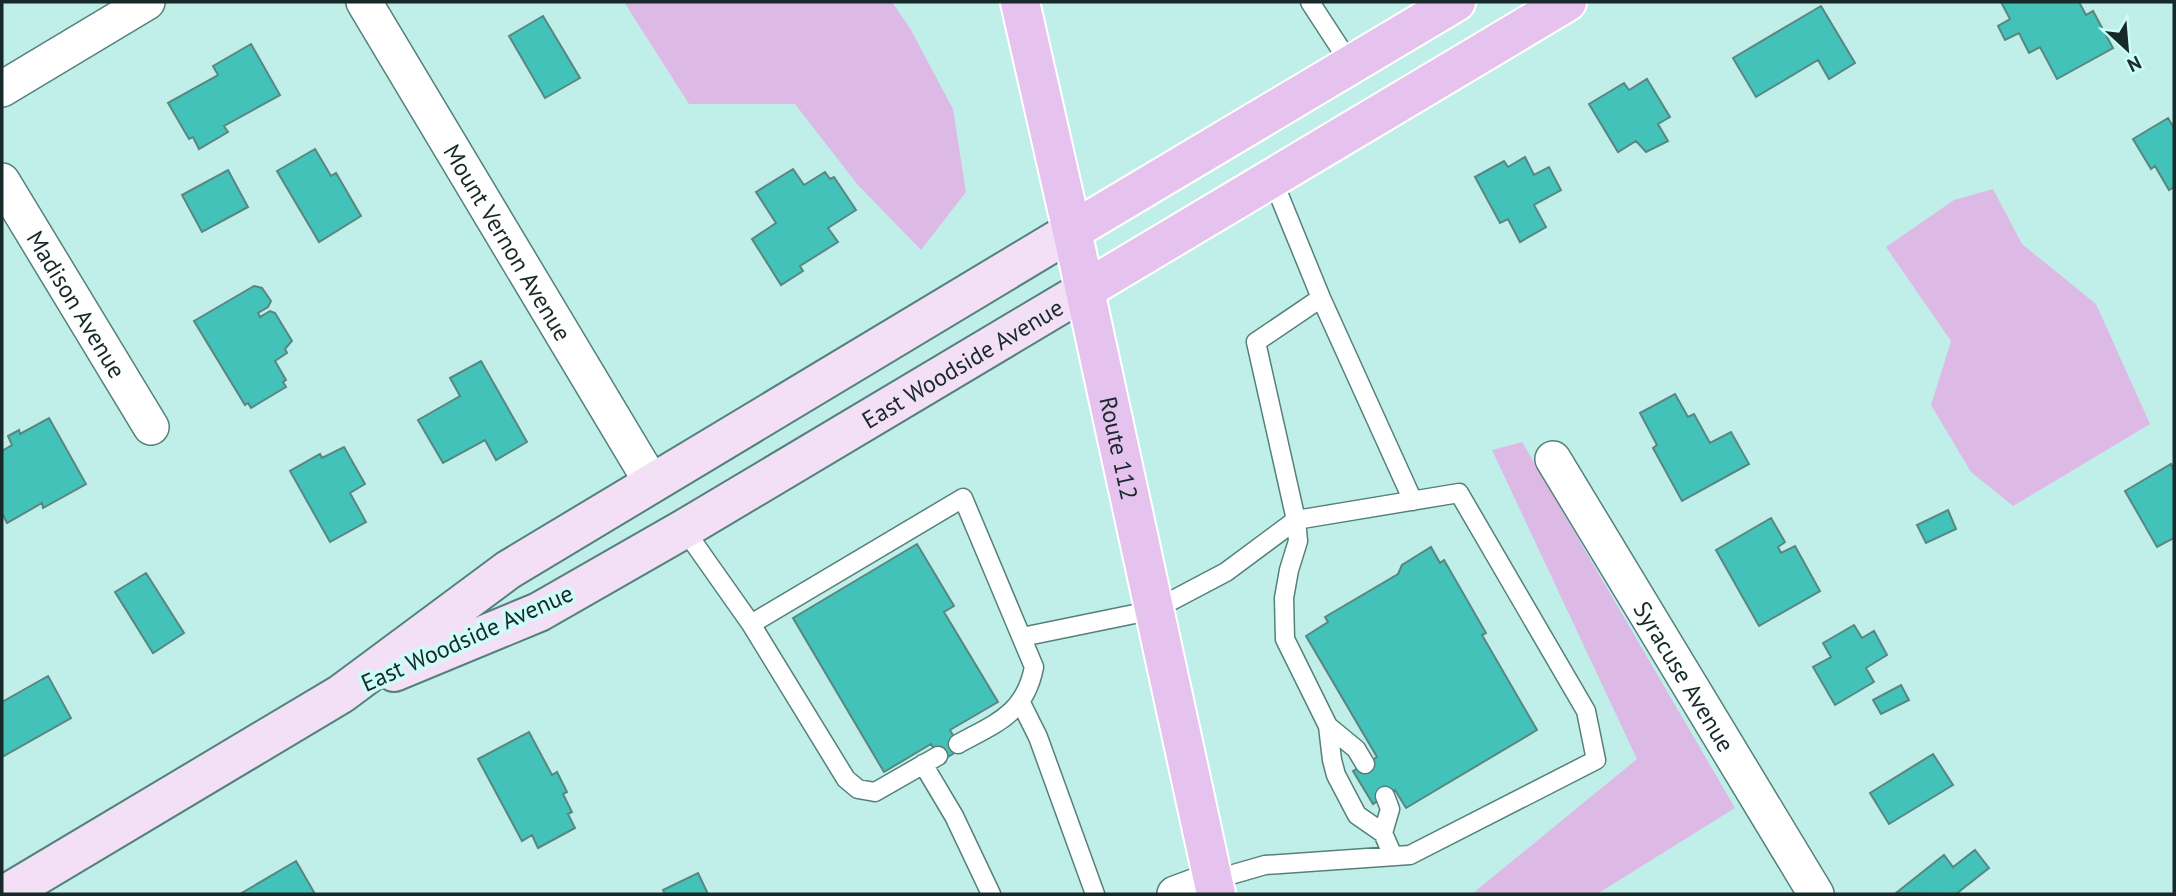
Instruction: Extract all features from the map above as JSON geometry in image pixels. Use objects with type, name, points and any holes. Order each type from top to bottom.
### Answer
[{"type":"main road","name":"Route 112","points":[[1020,2],[1214,887]]},
{"type":"main road","name":"East Woodside Avenue","points":[[6,894],[341,694],[508,570],[1456,2]]},
{"type":"main road","name":"East Woodside Avenue","points":[[341,694],[539,612],[684,529],[1567,2]]},
{"type":"street","points":[[2,89],[147,2]]},
{"type":"street","name":"Mount Vernon Avenue","points":[[364,2],[652,483]]},
{"type":"street","name":"Madison Avenue","points":[[2,181],[151,427]]},
{"type":"street","name":"Syracuse Avenue","points":[[1553,459],[1816,894]]},
{"type":"street","points":[[1175,894],[1214,887]]},
{"type":"lane","points":[[1310,2],[1351,65]]},
{"type":"lane","points":[[1272,178],[1321,298],[1413,501]]},
{"type":"lane","points":[[1321,298],[1256,342],[1296,520],[1297,541],[1284,597],[1285,639],[1328,726],[1336,775],[1357,815],[1383,833],[1393,856]]},
{"type":"lane","points":[[1022,636],[1154,610],[1226,572],[1296,520],[1460,493],[1586,711],[1596,760],[1410,855],[1265,865],[1214,887]]},
{"type":"lane","points":[[751,624],[963,498],[1034,667],[1031,684],[1021,703],[1010,715],[958,744]]},
{"type":"lane","points":[[684,529],[751,624],[846,779],[858,789],[875,792],[930,760],[991,894]]},
{"type":"lane","points":[[1021,703],[1038,737],[1095,894]]},
{"type":"lane","points":[[1328,726],[1356,749],[1365,764]]},
{"type":"lane","points":[[1383,833],[1390,809],[1385,796]]},
{"type":"shaded area","points":[[624,2],[892,2],[911,30],[953,109],[966,192],[921,250],[857,184],[795,104],[689,104]]},
{"type":"shaded area","points":[[1993,189],[2022,244],[2096,304],[2150,424],[2013,506],[1971,472],[1931,405],[1951,341],[1886,247],[1954,200]]},
{"type":"shaded area","points":[[1522,442],[1735,808],[1597,894],[1472,894],[1637,759],[1492,450]]},
{"type":"building","points":[[2001,2],[2079,2],[2086,15],[2093,11],[2113,48],[2057,79],[2040,47],[2029,53],[2019,33],[2005,40],[1998,26],[2010,19]]},
{"type":"building","points":[[1821,6],[1855,63],[1829,79],[1818,60],[1756,97],[1733,58]]},
{"type":"building","points":[[543,16],[580,78],[545,98],[509,36]]},
{"type":"building","points":[[251,44],[280,95],[224,126],[228,132],[199,149],[193,137],[189,139],[168,103],[218,75],[213,66]]},
{"type":"building","points":[[1647,79],[1670,117],[1658,124],[1668,141],[1646,152],[1636,141],[1618,152],[1589,104],[1624,83],[1629,90]]},
{"type":"building","points":[[2168,118],[2174,128],[2174,187],[2169,190],[2155,166],[2151,169],[2133,139]]},
{"type":"building","points":[[315,149],[331,176],[336,173],[361,216],[319,242],[277,171]]},
{"type":"building","points":[[1525,157],[1534,175],[1549,167],[1561,190],[1534,205],[1546,227],[1520,242],[1508,219],[1500,223],[1475,177],[1504,161],[1508,167]]},
{"type":"building","points":[[793,169],[804,185],[825,172],[830,179],[834,177],[856,210],[828,228],[838,242],[800,266],[803,271],[781,285],[752,239],[776,223],[756,192]]},
{"type":"building","points":[[228,170],[248,207],[202,232],[182,195]]},
{"type":"building","points":[[254,286],[262,288],[271,301],[268,307],[258,313],[260,317],[270,311],[275,313],[292,341],[285,349],[287,353],[275,361],[286,380],[283,382],[286,387],[251,408],[248,403],[245,405],[194,321]]},
{"type":"building","points":[[481,361],[527,442],[496,460],[485,440],[443,463],[418,420],[460,396],[450,378]]},
{"type":"building","points":[[1675,394],[1688,417],[1694,414],[1710,443],[1731,432],[1749,464],[1682,501],[1653,448],[1657,445],[1640,413]]},
{"type":"building","points":[[49,418],[86,484],[43,508],[42,503],[7,523],[2,513],[2,451],[12,445],[8,436],[19,430],[20,434]]},
{"type":"building","points":[[344,447],[365,484],[350,493],[366,522],[330,542],[290,471],[320,454],[322,458]]},
{"type":"building","points":[[2171,464],[2174,470],[2174,538],[2157,547],[2125,491]]},
{"type":"building","points":[[1948,510],[1956,529],[1926,543],[1917,525]]},
{"type":"building","points":[[1771,518],[1785,542],[1778,547],[1781,553],[1795,546],[1820,591],[1759,626],[1716,550]]},
{"type":"building","points":[[917,544],[954,606],[944,612],[998,702],[950,730],[961,749],[941,761],[931,744],[884,772],[793,618]]},
{"type":"building","points":[[1431,547],[1440,563],[1444,560],[1486,633],[1482,635],[1537,730],[1406,808],[1395,790],[1373,804],[1353,771],[1377,757],[1306,636],[1328,622],[1325,617],[1398,574],[1402,565]]},
{"type":"building","points":[[146,573],[184,633],[153,653],[115,592]]},
{"type":"building","points":[[1854,625],[1862,638],[1874,631],[1887,655],[1866,668],[1874,682],[1835,705],[1813,667],[1831,657],[1823,643]]},
{"type":"building","points":[[48,676],[71,718],[2,757],[2,702]]},
{"type":"building","points":[[1901,685],[1909,700],[1881,714],[1873,700]]},
{"type":"building","points":[[529,732],[552,775],[557,772],[567,792],[563,794],[572,812],[568,814],[575,828],[538,848],[532,835],[522,841],[478,759]]},
{"type":"building","points":[[1933,754],[1953,785],[1889,824],[1870,793]]},
{"type":"building","points":[[1975,850],[1989,868],[1956,894],[1896,893],[1944,855],[1953,867]]},
{"type":"building","points":[[296,861],[315,894],[240,894]]},
{"type":"building","points":[[698,873],[708,894],[665,894],[663,890]]}]
